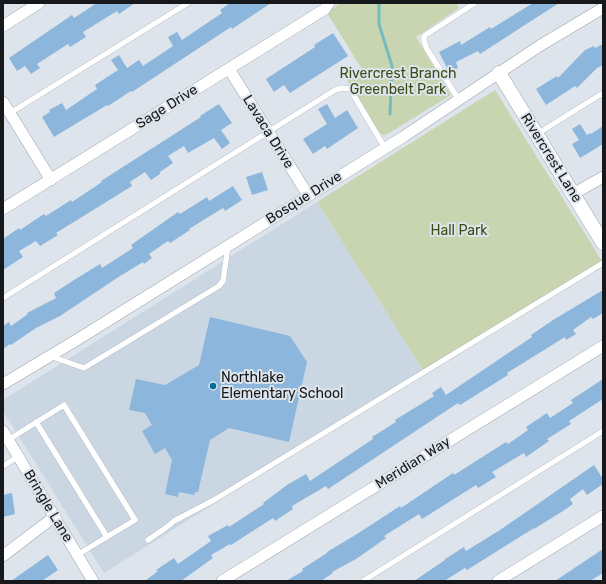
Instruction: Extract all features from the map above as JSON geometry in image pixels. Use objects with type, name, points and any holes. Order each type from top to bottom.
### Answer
[{"type":"street","points":[[3,26],[39,3]]},
{"type":"street","name":"Sage Drive","points":[[3,209],[325,9],[329,3]]},
{"type":"street","name":"Bosque Drive","points":[[3,384],[385,148],[542,45],[603,8]]},
{"type":"street","name":"Lavaca Drive","points":[[228,70],[308,195]]},
{"type":"street","name":"Rivercrest Lane","points":[[499,73],[603,243]]},
{"type":"street","points":[[3,102],[51,180]]},
{"type":"street","points":[[573,194],[603,177]]},
{"type":"street","name":"Meridian Way","points":[[222,581],[603,346]]},
{"type":"street","name":"Bringle Lane","points":[[6,435],[92,581]]},
{"type":"street","points":[[498,581],[603,516]]},
{"type":"street","points":[[3,556],[54,517]]},
{"type":"lane","points":[[10,113],[188,3]]},
{"type":"lane","points":[[459,100],[427,49],[424,36],[475,3]]},
{"type":"lane","points":[[3,298],[334,90],[342,88],[350,89],[385,148]]},
{"type":"lane","points":[[537,134],[603,93]]},
{"type":"lane","points":[[50,356],[84,368],[219,286],[223,281],[228,245]]},
{"type":"lane","points":[[148,540],[168,527],[174,521],[214,500],[603,263]]},
{"type":"lane","points":[[6,435],[36,422],[64,405],[135,520],[77,555]]},
{"type":"lane","points":[[36,422],[107,537]]},
{"type":"lane","points":[[363,581],[603,431]]},
{"type":"lane","points":[[3,466],[19,456]]},
{"type":"shaded area","name":"Northlake Elementary School","points":[[317,202],[424,372],[104,573],[3,411],[3,400]]},
{"type":"green space","name":"Rivercrest Branch Greenbelt Park","points":[[340,3],[456,3],[459,8],[416,37],[451,95],[386,135],[382,135],[375,127],[346,79],[362,69],[327,13]]},
{"type":"green space","name":"Hall Park","points":[[495,90],[602,261],[424,372],[317,202]]},
{"type":"building","points":[[97,3],[135,3],[119,14],[117,11],[83,32],[86,37],[70,47],[68,44],[37,64],[40,68],[31,74],[25,66],[17,71],[9,58],[72,15],[74,18]]},
{"type":"building","points":[[230,3],[271,3],[232,29],[231,27],[132,92],[131,91],[54,137],[42,117],[50,112],[49,110],[62,103],[66,110],[97,89],[95,85],[118,70],[111,60],[119,55],[127,68],[139,60],[143,66],[173,46],[168,37],[177,32],[182,40],[222,13],[220,10]]},
{"type":"building","points":[[533,3],[559,3],[480,54],[478,51],[456,62],[458,68],[449,72],[439,52],[460,41],[461,45],[490,27],[491,29]]},
{"type":"building","points":[[333,33],[348,56],[290,93],[284,85],[274,92],[266,79],[315,47],[314,45]]},
{"type":"building","points":[[603,44],[603,65],[597,68],[577,88],[575,86],[546,105],[536,89],[557,76],[558,78],[585,50],[594,46],[595,48]]},
{"type":"building","points":[[219,104],[232,123],[221,130],[230,143],[222,149],[214,138],[188,153],[184,146],[168,156],[173,163],[160,172],[160,174],[151,180],[145,172],[130,182],[132,186],[56,233],[58,235],[40,246],[36,241],[19,251],[23,257],[3,270],[3,239],[44,214],[46,216],[71,200],[72,202],[102,182],[101,181]]},
{"type":"building","points":[[327,104],[335,118],[347,110],[358,128],[327,149],[325,146],[313,154],[303,139],[327,124],[318,109]]},
{"type":"building","points":[[580,124],[587,135],[603,126],[603,144],[580,158],[572,144],[579,140],[572,129]]},
{"type":"building","points":[[262,172],[268,190],[252,195],[246,177]]},
{"type":"building","points":[[233,186],[242,200],[225,211],[223,208],[189,229],[190,230],[170,243],[168,241],[149,254],[152,258],[144,264],[143,262],[60,316],[36,328],[3,349],[3,326],[9,322],[11,326],[28,314],[27,313],[56,298],[54,293],[74,280],[100,264],[102,268],[133,248],[131,245],[178,212],[180,214],[207,197],[209,201]]},
{"type":"building","points":[[603,290],[603,313],[593,319],[591,317],[573,330],[576,334],[566,340],[565,337],[507,373],[508,375],[460,405],[458,403],[328,489],[326,486],[292,506],[293,509],[275,521],[273,518],[231,545],[230,544],[211,555],[213,558],[181,581],[145,581],[158,571],[156,570],[174,558],[178,564],[211,541],[208,536],[228,525],[229,527],[264,504],[263,503],[287,485],[306,474],[310,481],[373,439],[372,437],[396,422],[395,420],[434,396],[432,393],[441,387],[446,395],[532,337],[531,335],[553,320]]},
{"type":"building","points":[[210,317],[290,336],[307,362],[289,442],[229,428],[210,440],[198,492],[195,492],[194,495],[179,492],[178,497],[165,494],[172,460],[165,448],[155,454],[142,431],[152,425],[145,413],[129,410],[136,379],[165,385],[199,365]]},
{"type":"building","points":[[603,379],[603,399],[569,421],[571,424],[547,439],[549,441],[526,457],[524,453],[492,472],[496,477],[478,488],[476,485],[422,519],[419,514],[384,536],[386,538],[356,559],[332,572],[333,573],[321,581],[286,581],[303,571],[302,569],[327,552],[400,506],[401,508],[453,473],[454,475],[506,442],[508,444],[528,430],[526,427],[547,413],[550,418],[573,403],[571,400]]},
{"type":"building","points":[[594,465],[603,479],[603,484],[587,495],[583,489],[570,499],[573,504],[563,511],[467,570],[465,568],[444,581],[414,581],[464,547],[466,551],[500,530]]},
{"type":"building","points":[[12,493],[15,514],[3,517],[3,495]]},
{"type":"building","points":[[603,549],[603,573],[590,581],[555,581]]},
{"type":"building","points":[[48,555],[58,570],[42,581],[11,581]]},
{"type":"waterway","points":[[379,3],[379,24],[392,66],[390,114]]},
{"type":"place","name":"Northlake Elementary School","points":[[213,386]]}]
